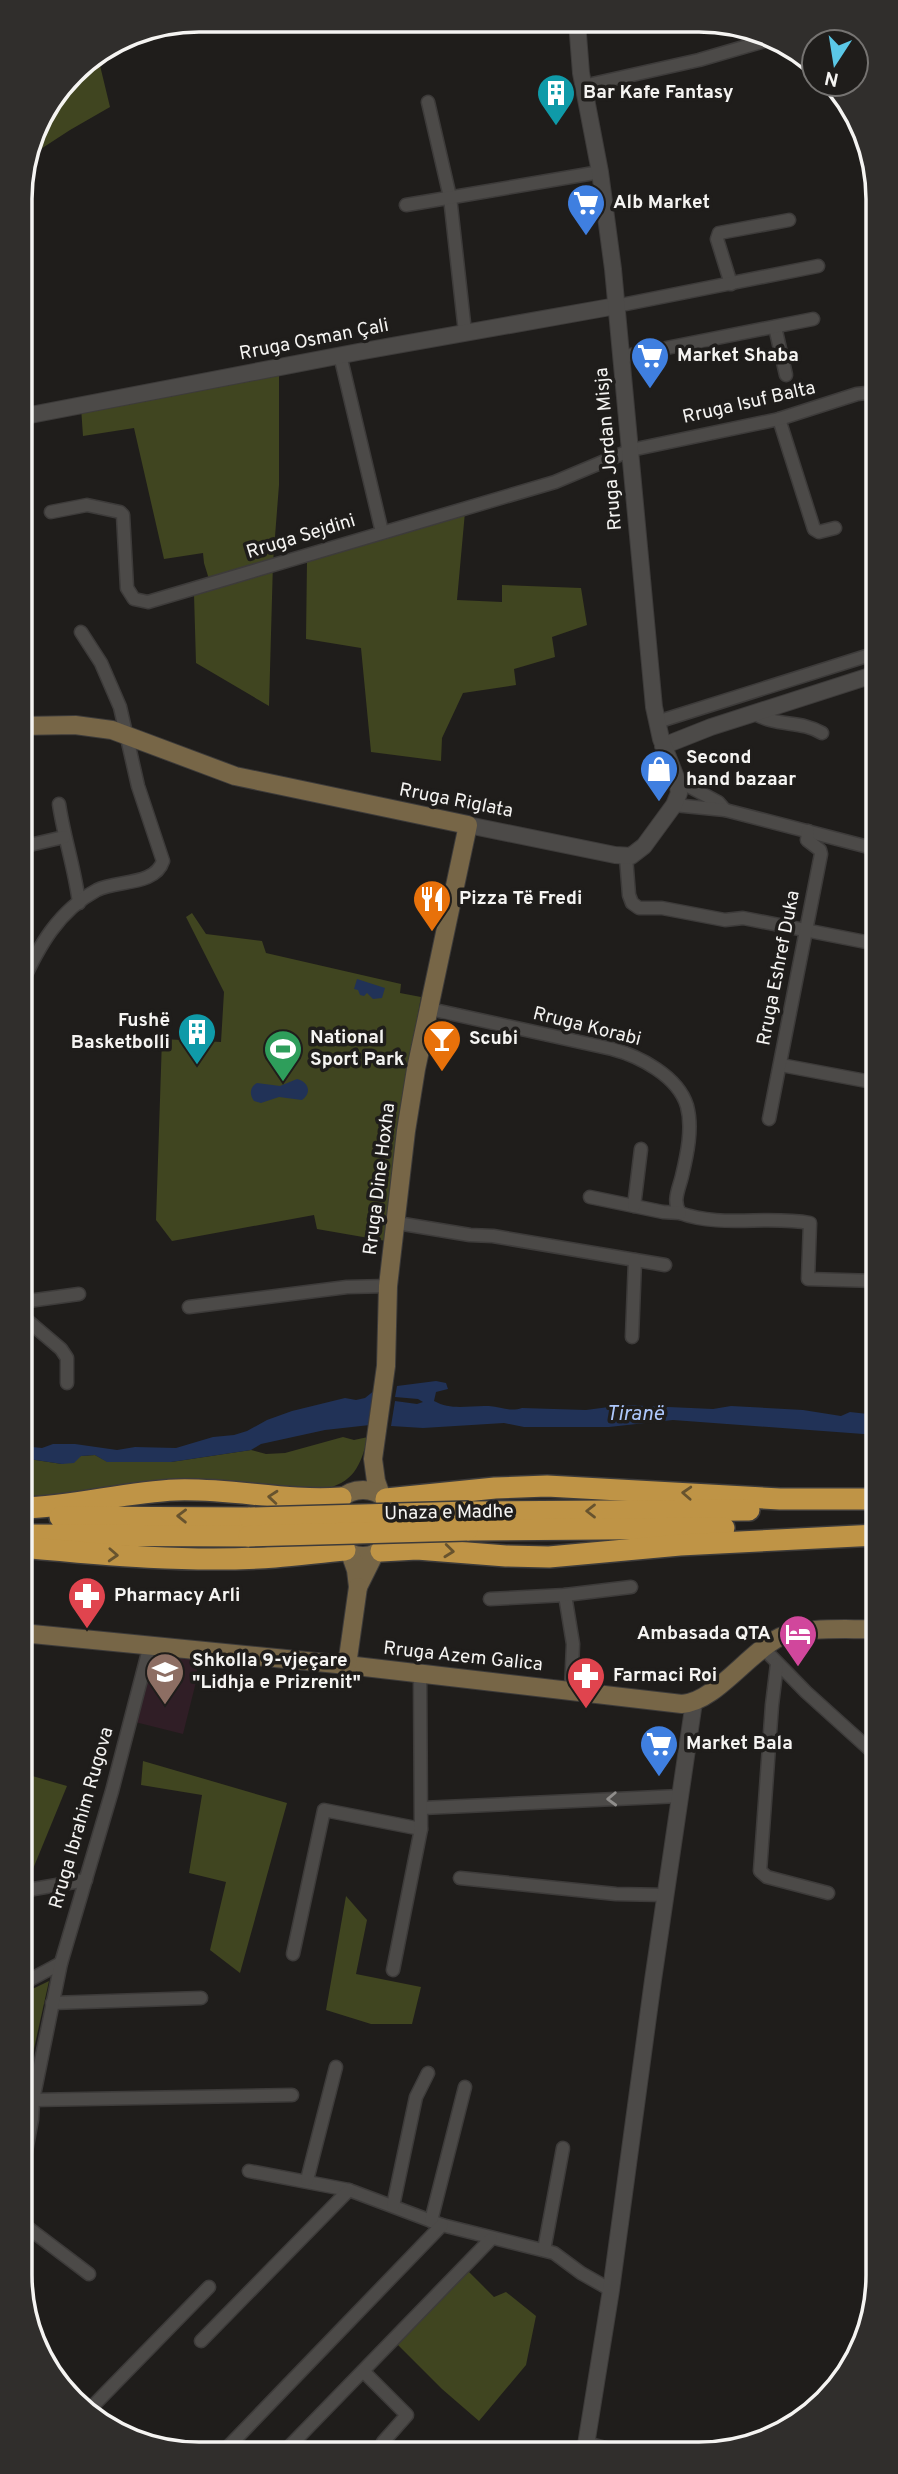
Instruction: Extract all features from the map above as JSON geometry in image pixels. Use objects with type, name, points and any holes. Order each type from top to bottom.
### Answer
[{"type":"highway","points":[[384,1497],[547,1486],[780,1499],[866,1499]]},
{"type":"highway","points":[[32,1507],[76,1504],[173,1490],[310,1500],[348,1494]]},
{"type":"highway","name":"Unaza e Madhe","points":[[32,1535],[866,1508]]},
{"type":"highway","name":"Unaza e Madhe","points":[[32,1518],[250,1527]]},
{"type":"highway","name":"Unaza e Madhe","points":[[468,1521],[866,1527]]},
{"type":"highway","points":[[378,1552],[417,1549],[549,1557],[705,1543],[866,1536]]},
{"type":"highway","points":[[32,1548],[112,1555],[207,1558],[348,1552]]},
{"type":"main road","name":"Rruga Riglata","points":[[32,726],[93,726],[127,735],[235,776],[468,825]]},
{"type":"main road","name":"Rruga Dine Hoxha","points":[[358,1587],[378,1552],[390,1542],[396,1528],[395,1513],[376,1482],[375,1452],[386,1366],[388,1286],[410,1100],[468,825]]},
{"type":"main road","name":"Rruga Dine Hoxha","points":[[347,1665],[358,1587],[356,1570],[348,1552],[336,1541],[330,1524],[334,1507],[348,1494],[375,1452]]},
{"type":"main road","points":[[348,1494],[364,1490],[384,1497]]},
{"type":"main road","points":[[348,1552],[365,1556],[378,1552]]},
{"type":"main road","points":[[694,1702],[762,1648],[784,1636],[866,1630]]},
{"type":"main road","name":"Rruga Azem Galica","points":[[32,1634],[347,1665],[682,1704],[694,1702]]},
{"type":"street","name":"Rruga Jordan Misja","points":[[578,32],[583,86],[600,172],[617,306],[657,722]]},
{"type":"street","points":[[583,86],[698,60],[759,43]]},
{"type":"street","points":[[428,102],[450,198],[466,332]]},
{"type":"street","points":[[406,205],[600,172]]},
{"type":"street","points":[[731,284],[717,239],[719,233],[789,220]]},
{"type":"street","points":[[617,306],[818,267]]},
{"type":"street","name":"Rruga Osman Çali","points":[[32,415],[340,355],[617,306]]},
{"type":"street","points":[[621,357],[813,319]]},
{"type":"street","points":[[775,327],[786,375]]},
{"type":"street","points":[[340,355],[382,532]]},
{"type":"street","name":"Rruga Isuf Balta","points":[[631,450],[779,419],[866,393]]},
{"type":"street","points":[[779,419],[814,529],[819,532],[835,528]]},
{"type":"street","name":"Rruga Sejdini","points":[[51,512],[87,505],[120,512],[123,515],[127,588],[134,599],[148,602],[555,482],[631,450]]},
{"type":"street","points":[[32,963],[44,938],[66,913],[98,890],[152,876],[161,868],[163,861],[138,786],[127,735],[112,686],[81,632]]},
{"type":"street","points":[[866,656],[657,722],[679,793],[674,805],[638,853],[626,857],[629,895],[632,903],[639,908],[662,908],[725,920],[743,918],[866,942]]},
{"type":"street","points":[[663,746],[682,737],[866,677]]},
{"type":"street","points":[[754,713],[770,721],[803,725],[822,733]]},
{"type":"street","points":[[677,780],[718,802],[725,810]]},
{"type":"street","points":[[59,804],[64,837],[75,872],[79,903]]},
{"type":"street","points":[[674,805],[725,810],[866,845]]},
{"type":"street","name":"Rruga Riglata","points":[[468,825],[626,857]]},
{"type":"street","name":"Rruga Eshref Duka","points":[[769,1119],[821,855],[820,850],[807,840],[808,831]]},
{"type":"street","points":[[32,844],[64,837]]},
{"type":"street","name":"Rruga Korabi","points":[[430,1009],[626,1053],[660,1071],[679,1091],[688,1109],[688,1144],[676,1201],[680,1213]]},
{"type":"street","points":[[780,1065],[866,1081]]},
{"type":"street","points":[[634,1206],[641,1149]]},
{"type":"street","points":[[590,1197],[713,1220],[810,1223],[808,1279],[866,1281]]},
{"type":"street","points":[[397,1223],[665,1265]]},
{"type":"street","points":[[632,1337],[635,1260]]},
{"type":"street","points":[[189,1307],[347,1287],[388,1286]]},
{"type":"street","points":[[32,1301],[79,1294]]},
{"type":"street","points":[[32,1324],[61,1349],[66,1358],[67,1383]]},
{"type":"street","points":[[490,1599],[565,1595],[631,1587]]},
{"type":"street","points":[[565,1595],[573,1644],[571,1690]]},
{"type":"street","name":"Rruga Ibrahim Rugova","points":[[32,2119],[33,2100],[61,1963],[109,1804],[150,1645]]},
{"type":"street","points":[[762,1648],[866,1746]]},
{"type":"street","points":[[777,1664],[760,1871],[767,1877],[828,1893]]},
{"type":"street","points":[[393,1970],[421,1829],[420,1673]]},
{"type":"street","points":[[587,2442],[611,2290],[694,1702]]},
{"type":"street","points":[[422,1808],[680,1796]]},
{"type":"street","points":[[293,1954],[324,1810],[421,1829]]},
{"type":"street","points":[[460,1878],[617,1894],[665,1895]]},
{"type":"street","points":[[32,1889],[86,1880]]},
{"type":"street","points":[[32,1979],[61,1963]]},
{"type":"street","points":[[52,2003],[201,1998]]},
{"type":"street","points":[[307,2180],[336,2067]]},
{"type":"street","points":[[393,2206],[416,2097],[428,2073]]},
{"type":"street","points":[[233,2442],[437,2223],[465,2087]]},
{"type":"street","points":[[33,2100],[292,2095]]},
{"type":"street","points":[[544,2250],[563,2148]]},
{"type":"street","points":[[249,2171],[349,2190],[437,2223],[554,2253],[611,2290]]},
{"type":"street","points":[[201,2341],[349,2190]]},
{"type":"street","points":[[32,2231],[89,2274]]},
{"type":"street","points":[[294,2442],[491,2239]]},
{"type":"street","points":[[94,2405],[209,2287]]},
{"type":"street","points":[[363,2371],[407,2414],[383,2442]]},
{"type":"shaded area","name":"Shkolla 9-vjeçare \"Lidhja e Prizrenit\"","points":[[153,1653],[198,1659],[196,1682],[183,1734],[135,1722]]},
{"type":"green space","points":[[100,64],[110,107],[39,150],[49,125],[66,97]]},
{"type":"green space","points":[[279,368],[279,485],[273,562],[269,706],[196,663],[194,594],[212,589],[203,553],[164,559],[134,428],[83,436],[81,407]]},
{"type":"green space","points":[[465,512],[457,600],[502,602],[502,585],[581,588],[587,625],[552,637],[555,657],[514,669],[516,685],[463,693],[442,738],[441,761],[371,752],[361,648],[306,639],[307,561]]},
{"type":"green space","name":"National Sport Park","points":[[192,913],[206,934],[262,941],[266,953],[401,984],[400,993],[421,997],[397,1131],[386,1241],[317,1229],[314,1215],[172,1241],[156,1220],[162,1039],[221,1042],[224,992],[186,917]]},
{"type":"green space","points":[[343,1437],[354,1440],[368,1437],[354,1472],[341,1483],[321,1490],[32,1496],[32,1459],[62,1464],[81,1456],[95,1455],[108,1462],[171,1462],[251,1450],[266,1454],[285,1453]]},
{"type":"green space","points":[[143,1761],[287,1803],[240,1973],[210,1950],[226,1882],[189,1873],[202,1795],[141,1785]]},
{"type":"green space","points":[[32,1776],[67,1786],[32,1871]]},
{"type":"green space","points":[[346,1896],[367,1920],[356,1974],[421,1987],[412,2024],[371,2024],[326,2010]]},
{"type":"green space","points":[[49,1981],[32,2058],[32,1989]]},
{"type":"green space","points":[[468,2271],[494,2297],[506,2292],[536,2316],[526,2365],[479,2421],[397,2344]]},
{"type":"water","points":[[357,979],[385,988],[382,998],[373,999],[367,993],[360,995],[358,990],[354,989]]},
{"type":"water","points":[[297,1079],[308,1088],[302,1100],[279,1097],[261,1103],[252,1098],[252,1089],[257,1083],[280,1086]]},
{"type":"water","name":"Tiranë","points":[[436,1381],[446,1383],[448,1389],[436,1392],[434,1401],[454,1407],[586,1410],[624,1405],[713,1409],[731,1406],[803,1410],[841,1416],[850,1412],[866,1414],[866,1434],[673,1420],[609,1427],[524,1427],[504,1423],[423,1428],[391,1426],[395,1401],[417,1404],[423,1402],[395,1397],[397,1386]]},
{"type":"water","points":[[375,1390],[370,1425],[325,1430],[261,1444],[251,1450],[171,1462],[107,1462],[95,1455],[81,1456],[74,1463],[62,1464],[32,1459],[32,1447],[42,1448],[53,1444],[117,1450],[135,1447],[176,1448],[247,1431],[292,1411],[345,1398],[365,1398]]},
{"type":"place","name":"Bar Kafe Fantasy","points":[[556,127]]},
{"type":"place","name":"Alb Market","points":[[586,237]]},
{"type":"place","name":"Market Shaba","points":[[650,390]]},
{"type":"place","name":"Second hand bazaar","points":[[659,803]]},
{"type":"place","name":"Pizza Të Fredi","points":[[432,933]]},
{"type":"place","name":"Fushë Basketbolli","points":[[197,1066]]},
{"type":"place","name":"Scubi","points":[[442,1073]]},
{"type":"place","name":"National Sport Park","points":[[283,1083]]},
{"type":"place","name":"Pharmacy Arli","points":[[87,1630]]},
{"type":"place","name":"Ambasada QTA","points":[[798,1668]]},
{"type":"place","name":"Shkolla 9-vjeçare \"Lidhja e Prizrenit\"","points":[[165,1706]]},
{"type":"place","name":"Farmaci Roi","points":[[586,1710]]},
{"type":"place","name":"Market Bala","points":[[659,1778]]}]
